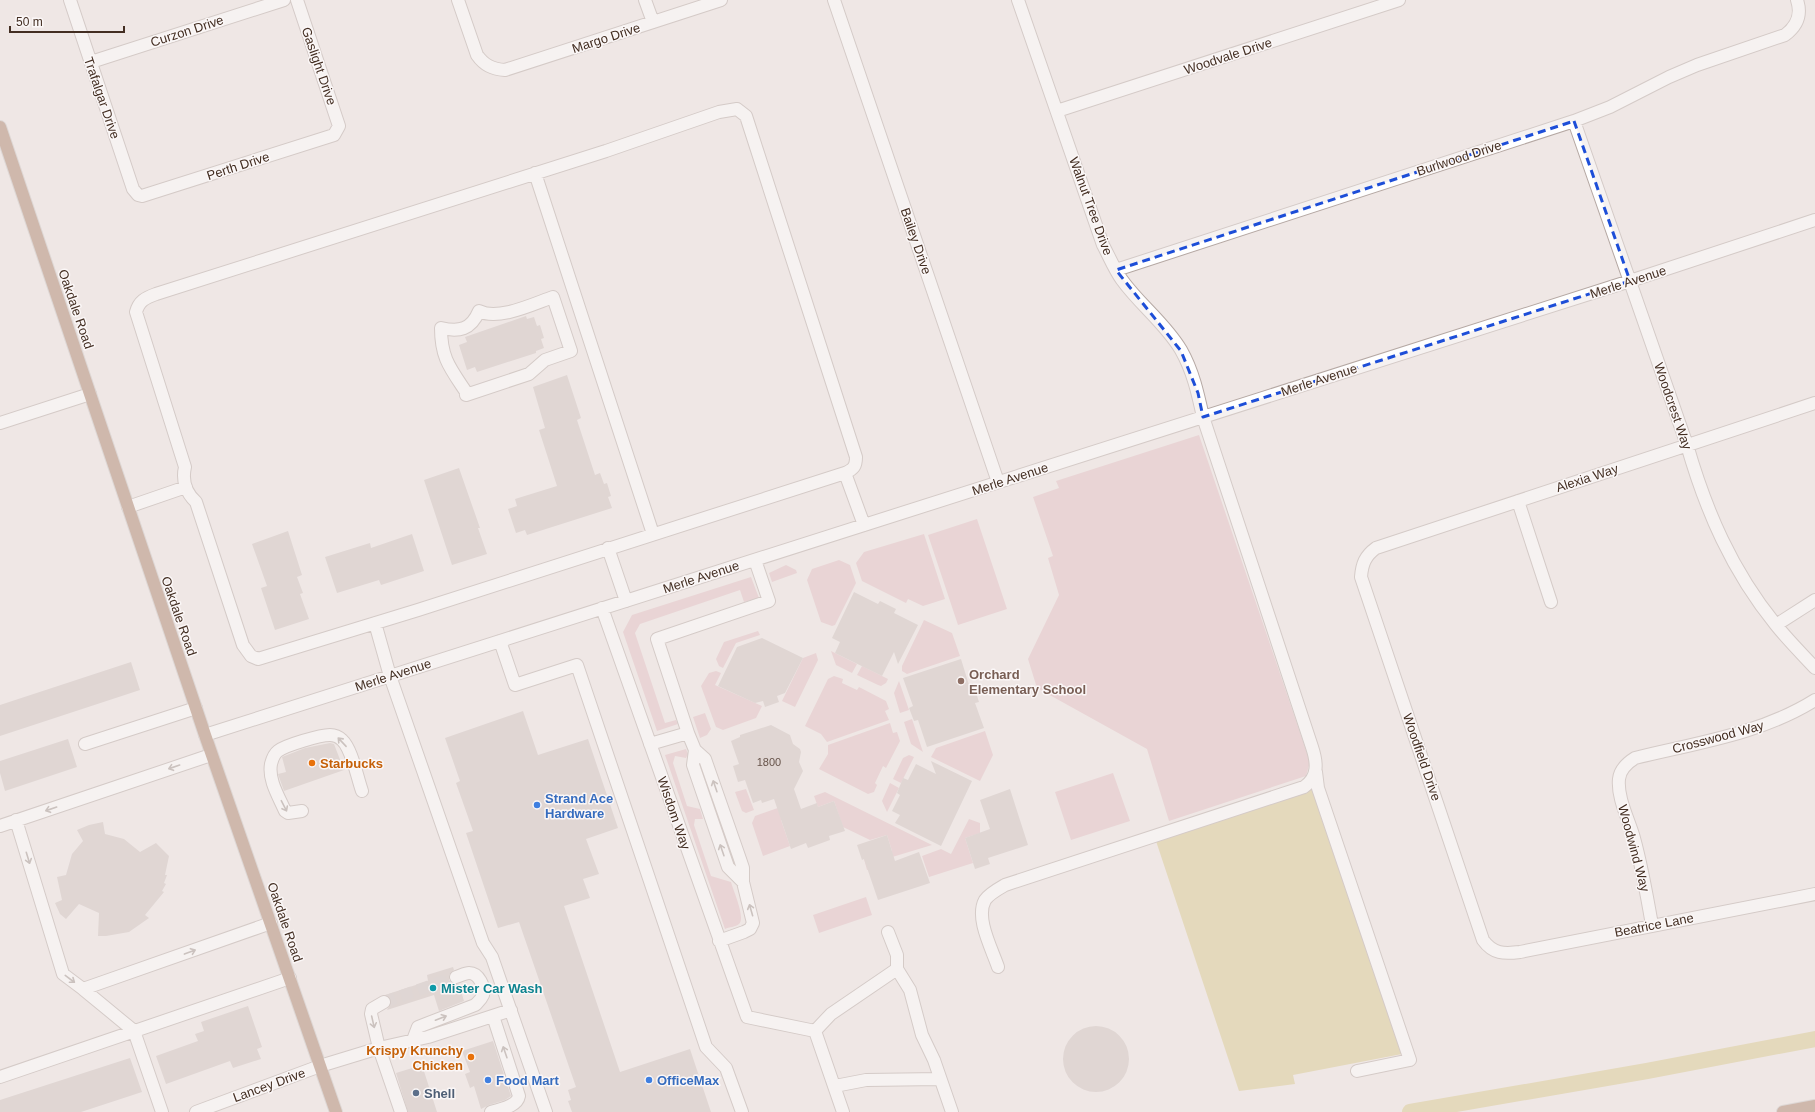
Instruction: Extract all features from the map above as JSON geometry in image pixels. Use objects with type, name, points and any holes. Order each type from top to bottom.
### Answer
[{"type":"main road","name":"Oakdale Road","points":[[0,127],[211,755],[336,1112]]},
{"type":"main road","points":[[1783,1112],[1815,1106]]},
{"type":"street","name":"Trafalgar Drive","points":[[70,0],[133,189],[138,195]]},
{"type":"street","name":"Curzon Drive","points":[[91,62],[284,0]]},
{"type":"street","name":"Gaslight Drive","points":[[297,0],[339,126],[337,132]]},
{"type":"street","name":"Margo Drive","points":[[458,0],[477,55],[482,62],[490,67],[505,70],[721,0]]},
{"type":"street","points":[[645,0],[653,22]]},
{"type":"street","name":"Bailey Drive","points":[[834,0],[998,482]]},
{"type":"street","name":"Walnut Tree Drive","points":[[1018,0],[1102,245],[1116,270],[1133,292],[1166,328],[1181,351],[1192,373],[1203,417],[1312,747],[1315,759],[1318,788],[1410,1060],[1358,1071]]},
{"type":"street","name":"Woodvale Drive","points":[[1057,112],[1399,0]]},
{"type":"street","name":"Burlwood Drive","points":[[1116,270],[1610,107],[1669,77],[1697,65],[1785,35],[1794,27],[1799,18],[1799,6],[1797,0]]},
{"type":"street","points":[[737,109],[743,112],[748,122],[856,456],[856,464],[853,470],[845,473],[375,623],[258,658],[251,656],[243,645],[196,502],[189,496],[183,476],[185,467],[139,327],[136,312],[138,305],[146,298],[156,294],[606,152],[720,112],[737,109]]},
{"type":"street","name":"Woodcrest Way","points":[[1574,120],[1686,445],[1699,487],[1713,524],[1735,566],[1756,599],[1776,625],[1815,668]]},
{"type":"street","name":"Perth Drive","points":[[138,195],[147,196],[334,135],[337,132]]},
{"type":"street","points":[[535,174],[653,534]]},
{"type":"street","name":"Merle Avenue","points":[[205,735],[1630,281],[1815,220]]},
{"type":"street","points":[[553,297],[571,351],[568,353],[545,360],[529,374],[466,395],[466,392],[448,364],[442,347],[441,328],[453,331],[462,329],[476,319],[479,312],[484,314],[508,312],[553,297]]},
{"type":"street","points":[[0,423],[90,394]]},
{"type":"street","name":"Alexia Way","points":[[1364,560],[1369,553],[1376,548],[1815,403]]},
{"type":"street","points":[[845,473],[864,525]]},
{"type":"street","points":[[128,507],[186,487]]},
{"type":"street","points":[[1518,500],[1551,602]]},
{"type":"street","points":[[608,548],[626,601]]},
{"type":"street","points":[[720,941],[750,929],[753,923],[743,882],[743,868],[706,759],[695,750],[688,733],[657,639],[769,602],[755,560]]},
{"type":"street","name":"Woodfield Drive","points":[[1364,560],[1361,577],[1483,940],[1493,950]]},
{"type":"street","points":[[1776,625],[1815,600]]},
{"type":"street","name":"Wisdom Way","points":[[602,608],[747,1017],[815,1031]]},
{"type":"street","points":[[375,623],[390,676],[483,943],[492,957],[546,1112]]},
{"type":"street","points":[[500,641],[515,685],[577,665],[706,1047],[726,1068],[742,1112]]},
{"type":"street","name":"Crosswood Way","points":[[1621,771],[1627,763],[1635,758],[1748,730],[1785,716],[1815,700]]},
{"type":"street","points":[[85,744],[196,708]]},
{"type":"street","points":[[650,744],[688,733]]},
{"type":"street","points":[[302,811],[293,814],[285,811],[272,780],[270,766],[274,755],[283,748],[321,736],[332,735],[340,738],[348,750],[362,791]]},
{"type":"street","points":[[0,826],[211,755]]},
{"type":"street","name":"Woodwind Way","points":[[1621,771],[1618,788],[1634,838],[1645,883],[1652,926]]},
{"type":"street","points":[[998,967],[981,919],[982,909],[986,899],[1005,885],[1304,787],[1311,782],[1316,772]]},
{"type":"street","points":[[16,820],[63,974],[134,1031],[162,1112]]},
{"type":"street","name":"Beatrice Lane","points":[[1493,950],[1504,954],[1520,952],[1815,894]]},
{"type":"street","points":[[83,989],[270,923]]},
{"type":"street","points":[[888,932],[897,955],[898,969],[910,990],[922,1035],[952,1112]]},
{"type":"street","points":[[843,1112],[815,1031],[831,1014],[898,969]]},
{"type":"street","points":[[413,1040],[418,1027],[475,1005],[480,1001],[483,994],[482,987],[480,980],[476,975],[470,973],[456,977]]},
{"type":"street","points":[[0,1077],[290,978]]},
{"type":"street","points":[[384,1002],[372,1009],[371,1014],[379,1048],[401,1112]]},
{"type":"street","name":"Lancey Drive","points":[[196,1112],[320,1066],[379,1048],[413,1040],[511,1010]]},
{"type":"street","points":[[491,1112],[515,1104],[519,1096],[493,1016]]},
{"type":"street","points":[[835,1086],[866,1080],[940,1079]]},
{"type":"highlighted area","points":[[1574,121],[1630,281],[1203,417],[1198,393],[1181,351],[1116,270]]},
{"type":"shaded area","points":[[1199,435],[1310,762],[1306,776],[1169,821],[1147,749],[1037,688],[1028,659],[1059,595],[1048,558],[1053,556],[1033,497],[1059,488],[1056,481]]},
{"type":"shaded area","points":[[977,519],[1007,609],[958,625],[928,535]]},
{"type":"shaded area","points":[[924,534],[945,599],[923,606],[908,599],[906,603],[862,581],[856,563],[864,552]]},
{"type":"shaded area","points":[[839,560],[850,565],[856,583],[835,625],[832,626],[821,622],[807,580],[812,569]]},
{"type":"shaded area","points":[[786,565],[796,570],[797,573],[772,582],[769,573]]},
{"type":"shaded area","points":[[751,577],[759,598],[744,602],[740,590],[640,624],[635,633],[665,723],[676,720],[678,724],[657,731],[623,632],[632,615]]},
{"type":"shaded area","points":[[924,620],[952,633],[960,656],[907,674],[902,671],[902,666]]},
{"type":"shaded area","points":[[758,631],[760,635],[736,643],[723,668],[719,666],[716,659],[724,642]]},
{"type":"shaded area","points":[[831,651],[857,664],[852,673],[836,665]]},
{"type":"shaded area","points":[[816,653],[818,660],[795,707],[782,701],[803,658]]},
{"type":"shaded area","points":[[862,666],[888,679],[886,683],[881,686],[857,675]]},
{"type":"shaded area","points":[[716,671],[721,673],[715,685],[762,706],[756,718],[723,730],[716,727],[701,686],[709,673]]},
{"type":"shaded area","points":[[834,676],[843,679],[842,683],[857,690],[859,687],[886,701],[889,709],[885,711],[889,720],[827,742],[821,734],[805,726],[828,679]]},
{"type":"shaded area","points":[[899,681],[909,710],[900,713],[894,693]]},
{"type":"shaded area","points":[[705,713],[711,729],[707,735],[700,738],[693,717]]},
{"type":"shaded area","points":[[912,719],[923,752],[911,744],[904,722]]},
{"type":"shaded area","points":[[890,723],[893,733],[897,732],[900,741],[886,768],[883,766],[875,783],[877,785],[874,792],[868,794],[819,769],[828,754],[828,745]]},
{"type":"shaded area","points":[[985,731],[993,755],[980,781],[931,757],[936,748]]},
{"type":"shaded area","points":[[686,749],[688,754],[686,758],[675,756],[673,763],[687,806],[700,809],[703,819],[695,819],[694,825],[711,876],[731,882],[740,910],[741,921],[739,924],[725,929],[665,755]]},
{"type":"shaded area","points":[[909,755],[914,757],[901,783],[893,779],[903,758]]},
{"type":"shaded area","points":[[1113,773],[1130,821],[1071,840],[1055,792]]},
{"type":"shaded area","points":[[890,783],[899,788],[887,812],[882,801]]},
{"type":"shaded area","points":[[746,789],[754,810],[746,813],[742,811],[735,792]]},
{"type":"shaded area","points":[[1312,789],[1402,1054],[1293,1075],[1295,1084],[1239,1091],[1156,841]]},
{"type":"shaded area","points":[[825,792],[932,845],[879,861],[880,866],[867,870],[864,859],[892,851],[887,835],[870,840],[843,827],[834,801],[818,807],[814,796]]},
{"type":"shaded area","points":[[792,803],[796,815],[781,820],[790,846],[763,856],[752,823],[755,816]]},
{"type":"shaded area","points":[[969,819],[980,823],[980,833],[965,838],[973,863],[929,877],[922,856],[941,849],[951,854]]},
{"type":"shaded area","points":[[866,897],[872,915],[819,933],[813,915]]},
{"type":"building","points":[[526,316],[527,319],[534,317],[537,326],[540,325],[544,338],[541,339],[544,348],[536,351],[536,353],[477,372],[475,367],[467,370],[459,345],[467,342],[465,337]]},
{"type":"building","points":[[567,375],[581,418],[577,420],[595,475],[600,473],[604,484],[607,483],[611,496],[608,497],[612,508],[527,535],[525,530],[516,533],[508,509],[517,506],[515,499],[557,486],[539,430],[545,428],[533,387]]},
{"type":"building","points":[[459,468],[480,528],[478,528],[487,554],[452,565],[424,480]]},
{"type":"building","points":[[288,531],[302,575],[297,577],[303,593],[300,594],[309,619],[275,630],[261,588],[267,586],[252,544]]},
{"type":"building","points":[[412,534],[424,571],[381,585],[379,580],[337,593],[325,557],[370,543],[371,548]]},
{"type":"building","points":[[854,592],[878,604],[880,601],[896,609],[894,613],[918,625],[898,664],[894,652],[882,676],[835,653],[840,642],[832,638]]},
{"type":"building","points":[[762,638],[803,658],[785,693],[777,696],[779,702],[765,707],[763,701],[755,703],[718,686],[737,647]]},
{"type":"building","points":[[961,659],[969,685],[973,683],[979,702],[975,703],[984,728],[927,747],[918,720],[914,721],[909,708],[913,706],[903,678]]},
{"type":"building","points":[[131,662],[140,690],[0,736],[0,705]]},
{"type":"building","name":"Strand Ace Hardware","points":[[523,711],[538,755],[588,739],[618,828],[586,839],[599,874],[583,879],[590,898],[564,906],[620,1072],[690,1049],[711,1112],[572,1112],[568,1101],[571,1100],[568,1090],[576,1087],[519,922],[498,928],[466,833],[473,831],[456,783],[460,781],[445,738]]},
{"type":"building","points":[[771,725],[790,735],[793,744],[800,749],[801,752],[799,762],[803,771],[794,789],[801,809],[817,803],[818,807],[834,801],[845,831],[829,836],[830,840],[808,848],[806,843],[791,849],[774,799],[762,803],[761,800],[753,803],[745,780],[738,782],[733,766],[739,764],[731,741],[740,737],[740,735]]},
{"type":"building","points":[[68,739],[77,767],[5,791],[0,773],[0,761]]},
{"type":"building","name":"Starbucks","points":[[330,743],[334,744],[344,770],[284,791],[278,774],[286,772],[282,757],[305,748]]},
{"type":"building","points":[[931,761],[972,781],[941,846],[895,823],[900,815],[892,811],[900,795],[897,793],[903,778],[908,780],[916,764],[936,774]]},
{"type":"building","points":[[1010,789],[1028,845],[988,858],[990,864],[975,869],[965,838],[990,829],[980,800]]},
{"type":"building","points":[[103,822],[105,834],[124,839],[140,852],[156,843],[169,856],[165,875],[167,875],[164,883],[166,884],[162,891],[164,892],[145,915],[149,918],[129,932],[98,936],[99,913],[79,904],[66,919],[60,914],[55,903],[62,900],[57,877],[66,875],[72,854],[83,841],[77,830],[89,825]]},
{"type":"building","points":[[887,835],[895,861],[919,852],[930,883],[878,900],[864,859],[862,860],[857,845]]},
{"type":"building","name":"Mister Car Wash","points":[[453,967],[454,970],[449,975],[449,980],[454,984],[459,984],[464,1001],[439,1011],[434,995],[387,1010],[391,1002],[390,998],[385,995],[428,981],[427,975]]},
{"type":"building","points":[[248,1006],[262,1047],[257,1049],[261,1059],[233,1068],[230,1061],[166,1084],[156,1056],[198,1041],[195,1034],[204,1031],[201,1022]]},
{"type":"building","points":[[1096,1026],[1109,1029],[1119,1036],[1126,1046],[1129,1059],[1126,1072],[1119,1082],[1109,1089],[1096,1092],[1083,1089],[1073,1082],[1066,1072],[1063,1059],[1066,1046],[1073,1036],[1083,1029]]},
{"type":"building","name":"Food Mart","points":[[493,1041],[511,1096],[505,1100],[481,1109],[474,1086],[470,1088],[465,1074],[470,1072],[462,1051]]},
{"type":"building","points":[[130,1058],[142,1092],[81,1112],[0,1112],[0,1100]]},
{"type":"building","name":"Shell","points":[[422,1065],[437,1112],[408,1112],[396,1073]]},
{"type":"waterway","points":[[1410,1112],[1647,1071],[1815,1039]]},
{"type":"tunnel","points":[[384,1002],[456,977]]},
{"type":"place","name":"Orchard Elementary School","points":[[961,681]]},
{"type":"place","name":"Starbucks","points":[[312,763]]},
{"type":"place","name":"Strand Ace Hardware","points":[[537,805]]},
{"type":"place","name":"Mister Car Wash","points":[[433,988]]},
{"type":"place","name":"Krispy Krunchy Chicken","points":[[471,1057]]},
{"type":"place","name":"Food Mart","points":[[488,1080]]},
{"type":"place","name":"OfficeMax","points":[[649,1080]]},
{"type":"place","name":"Shell","points":[[416,1093]]}]
